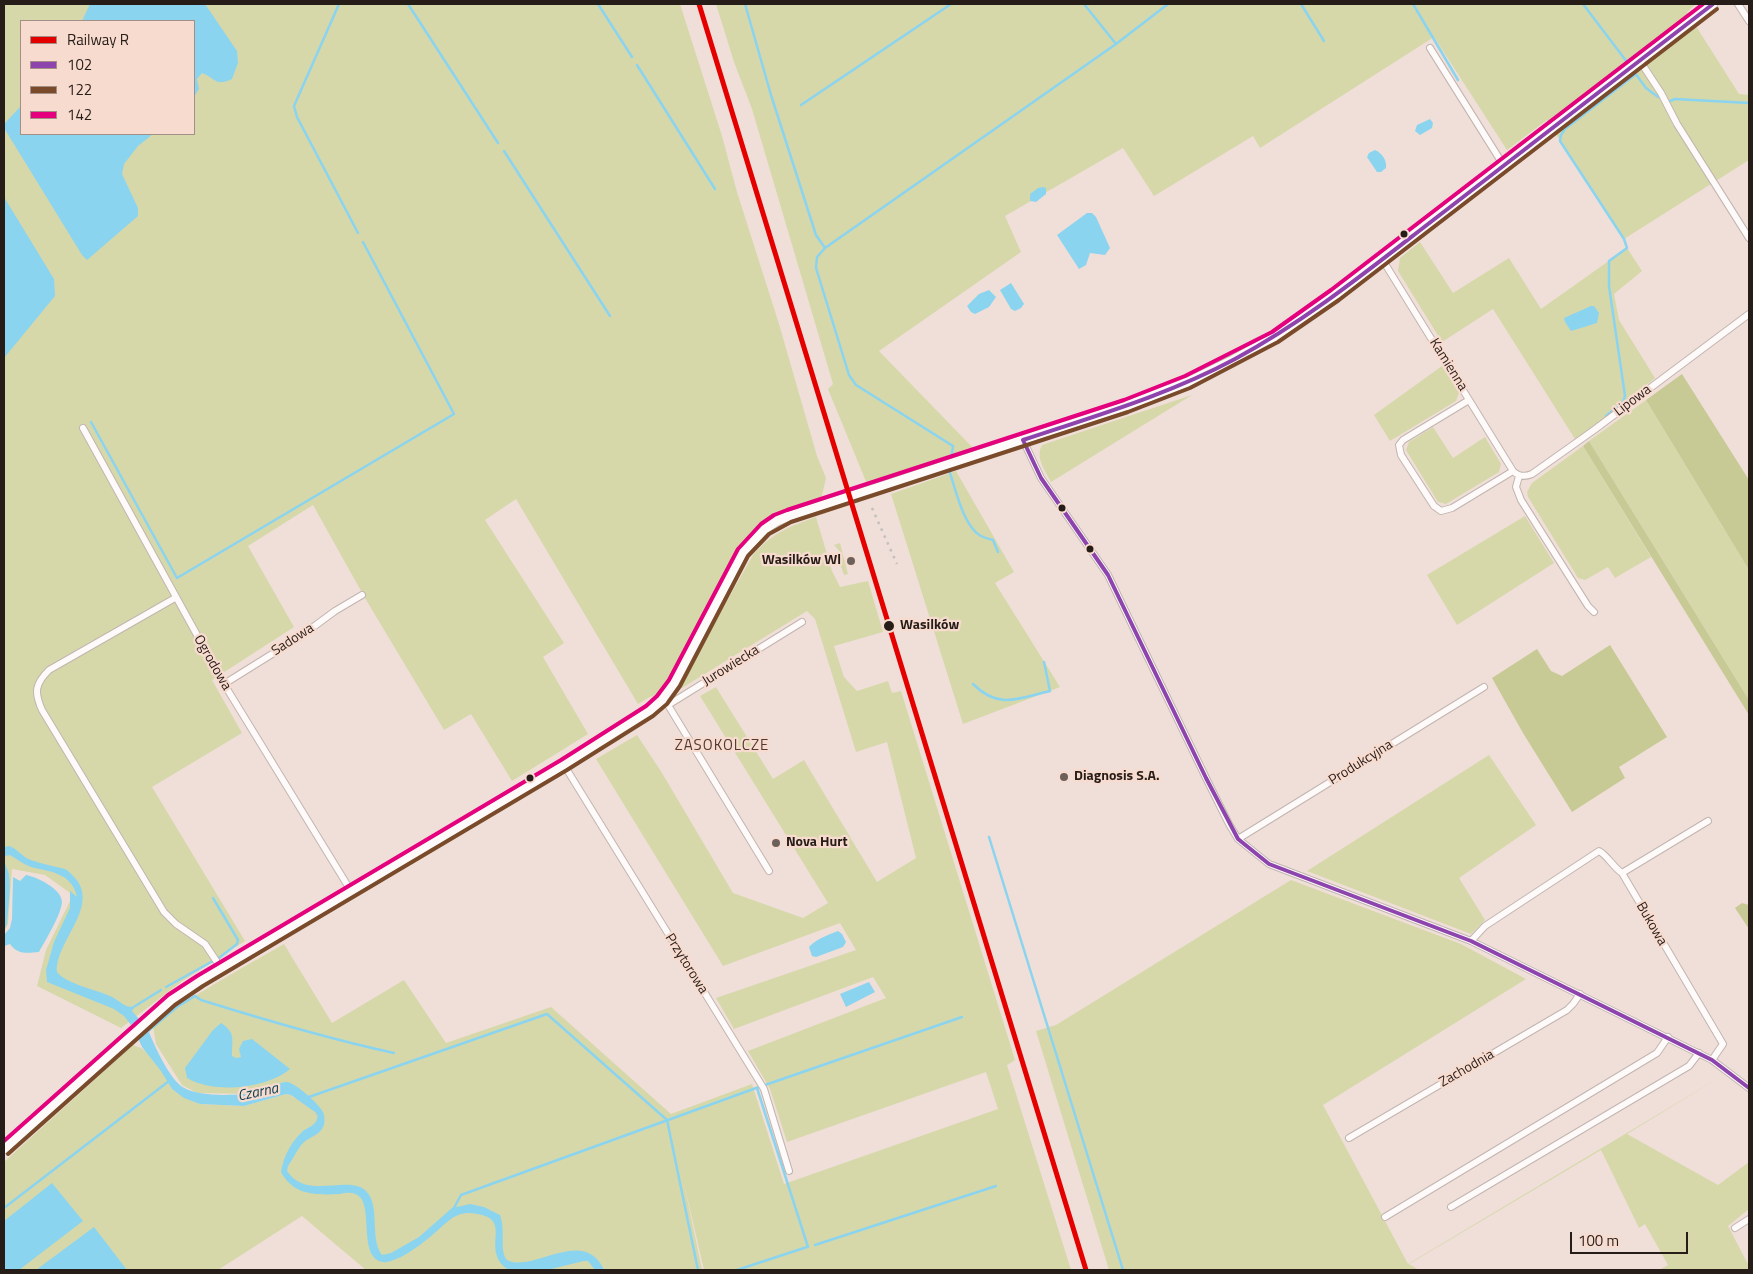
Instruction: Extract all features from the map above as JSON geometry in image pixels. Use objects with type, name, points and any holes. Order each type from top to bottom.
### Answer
[{"type":"street","name":"Jurowiecka","points":[[665,703],[743,552],[765,529],[788,516],[1126,406],[1188,382],[1233,360],[1275,336],[1382,259],[1713,4]]},
{"type":"street","points":[[1738,4],[1749,21]]},
{"type":"street","points":[[1430,48],[1504,166]]},
{"type":"street","points":[[1640,61],[1652,78],[1677,124],[1749,238]]},
{"type":"street","name":"Kamienna","points":[[1382,259],[1513,471]]},
{"type":"street","name":"Lipowa","points":[[1519,476],[1532,474],[1749,314]]},
{"type":"street","points":[[1469,400],[1403,440],[1399,446],[1401,455],[1434,506],[1441,511],[1452,508],[1513,471],[1519,476],[1517,493],[1584,601],[1594,612]]},
{"type":"street","name":"Ogrodowa","points":[[83,428],[224,684],[351,891]]},
{"type":"street","points":[[1023,440],[1041,478],[1108,575],[1210,786],[1238,839],[1269,864],[1471,941],[1580,994],[1712,1060],[1749,1088]]},
{"type":"street","name":"Sadowa","points":[[224,684],[302,636],[362,595]]},
{"type":"street","points":[[175,598],[49,670],[40,679],[36,689],[42,710],[164,912],[176,924],[205,944],[221,968]]},
{"type":"street","name":"Jurowiecka","points":[[4,1149],[171,1000],[221,968],[802,622]]},
{"type":"street","name":"Produkcyjna","points":[[1238,839],[1484,687]]},
{"type":"street","points":[[665,703],[769,871]]},
{"type":"street","name":"Przytorowa","points":[[564,765],[764,1089],[789,1171]]},
{"type":"street","points":[[1471,941],[1485,926],[1599,851],[1604,854],[1613,867],[1622,873],[1708,821]]},
{"type":"street","name":"Bukowa","points":[[1622,873],[1723,1044],[1712,1060]]},
{"type":"street","name":"Zachodnia","points":[[1349,1138],[1567,1010],[1574,1004],[1580,994]]},
{"type":"street","points":[[1385,1217],[1657,1053],[1668,1037]]},
{"type":"street","points":[[1451,1207],[1689,1066],[1699,1053]]},
{"type":"street","points":[[1735,1228],[1749,1219]]},
{"type":"green space","points":[[4,4],[680,4],[779,324],[817,456],[826,478],[821,500],[776,516],[777,521],[743,552],[669,690],[638,704],[516,499],[485,520],[564,643],[543,657],[588,734],[512,781],[471,714],[444,730],[365,598],[313,505],[248,546],[294,627],[212,680],[242,733],[152,787],[245,941],[181,982],[121,1028],[37,986],[46,950],[73,895],[45,875],[12,869],[8,924],[4,932]]},
{"type":"green space","points":[[716,4],[1696,4],[1687,12],[1739,94],[1749,95],[1749,160],[1624,239],[1547,120],[1507,150],[1434,37],[1260,148],[1253,136],[1154,196],[1123,148],[1005,216],[1021,252],[879,351],[974,449],[867,484],[828,389],[833,384],[752,109],[734,62]]},
{"type":"green space","points":[[1420,242],[1453,293],[1509,258],[1541,309],[1627,248],[1642,271],[1614,294],[1619,320],[1655,378],[1602,422],[1575,439],[1493,309],[1442,342],[1398,271],[1400,258]]},
{"type":"green space","points":[[1442,366],[1459,393],[1456,401],[1390,441],[1374,415]]},
{"type":"green space","points":[[1682,374],[1749,480],[1749,570],[1646,400]]},
{"type":"green space","points":[[1192,395],[1051,482],[1040,459],[1042,445]]},
{"type":"green space","points":[[1646,400],[1749,570],[1749,700],[1589,441]]},
{"type":"green space","points":[[1433,427],[1453,458],[1485,437],[1501,464],[1499,472],[1446,504],[1438,502],[1406,450],[1409,442]]},
{"type":"green space","points":[[1589,441],[1749,700],[1749,715],[1583,446]]},
{"type":"green space","points":[[1583,446],[1651,557],[1615,578],[1608,567],[1585,580],[1578,578],[1528,497],[1527,492],[1532,483]]},
{"type":"green space","points":[[956,471],[1014,572],[995,583],[1060,687],[963,724],[891,494]]},
{"type":"green space","points":[[1525,516],[1554,563],[1457,625],[1427,575]]},
{"type":"green space","points":[[816,517],[832,571],[840,587],[868,581],[883,632],[834,646],[844,677],[857,691],[888,681],[892,693],[901,691],[1015,1060],[1007,1065],[1071,1270],[704,1270],[684,1183],[702,1270],[366,1270],[302,1216],[218,1270],[4,1270],[4,1162],[133,1045],[141,1048],[160,1062],[172,1089],[200,1104],[244,1106],[286,1094],[291,1095],[295,1099],[286,1082],[262,1091],[247,1094],[197,1093],[182,1085],[156,1044],[153,1026],[200,993],[284,944],[332,1023],[404,980],[446,1043],[551,1007],[671,1114],[752,1084],[784,1184],[998,1109],[986,1072],[787,1142],[770,1089],[748,1051],[886,998],[873,977],[734,1029],[716,998],[856,950],[840,923],[723,966],[596,759],[637,735],[662,773],[733,893],[803,918],[828,903],[700,696],[716,687],[773,779],[804,760],[877,882],[916,858],[887,742],[856,752],[815,619],[807,611],[682,688],[679,686],[753,555],[767,541],[789,527]]},
{"type":"green space","points":[[840,543],[848,574],[844,575],[839,561],[841,553],[834,545]]},
{"type":"green space","points":[[1610,645],[1667,737],[1619,767],[1625,778],[1572,812],[1523,733],[1492,678],[1537,649],[1551,671],[1562,676]]},
{"type":"green space","points":[[1489,755],[1536,825],[1459,878],[1485,920],[1471,934],[1307,871]]},
{"type":"green space","points":[[1291,880],[1461,944],[1526,979],[1323,1105],[1408,1264],[1722,1076],[1627,1134],[1718,1185],[1749,1162],[1749,1209],[1728,1226],[1749,1266],[1749,1270],[1659,1270],[1668,1265],[1645,1224],[1639,1228],[1601,1150],[1409,1264],[1419,1270],[1109,1270],[1036,1031],[1056,1025]]},
{"type":"green space","points":[[1742,903],[1749,905],[1749,929],[1735,908]]},
{"type":"water","points":[[90,4],[205,4],[237,51],[238,63],[232,79],[226,81],[216,81],[202,73],[197,79],[199,89],[195,95],[195,20],[82,20]]},
{"type":"water","points":[[20,107],[20,135],[152,135],[138,146],[124,164],[122,174],[138,208],[138,216],[87,260],[82,255],[4,128],[5,123]]},
{"type":"water","points":[[1430,119],[1433,123],[1432,128],[1420,135],[1415,131],[1417,125]]},
{"type":"water","points":[[1375,150],[1382,155],[1386,162],[1386,168],[1381,172],[1377,172],[1367,157],[1369,153]]},
{"type":"water","points":[[1043,187],[1046,188],[1046,194],[1036,202],[1030,201],[1030,194]]},
{"type":"water","points":[[4,197],[54,279],[55,296],[4,358]]},
{"type":"water","points":[[1087,213],[1092,213],[1096,217],[1110,248],[1105,255],[1090,253],[1086,265],[1079,269],[1057,235]]},
{"type":"water","points":[[1011,283],[1024,304],[1015,311],[1011,309],[1000,290]]},
{"type":"water","points":[[989,290],[996,297],[989,307],[975,314],[971,312],[967,306],[979,294]]},
{"type":"water","points":[[1594,306],[1599,313],[1597,323],[1571,331],[1564,318]]},
{"type":"water","points":[[9,846],[31,860],[65,869],[76,879],[82,890],[80,913],[62,949],[57,972],[67,980],[134,1007],[132,1011],[139,1019],[131,1025],[124,1016],[114,1009],[47,982],[46,970],[54,942],[70,908],[70,891],[77,897],[71,883],[66,878],[53,872],[28,866],[10,855],[5,856],[10,887],[7,924],[4,930],[4,847]]},
{"type":"water","points":[[26,875],[54,888],[61,897],[62,902],[56,921],[39,952],[31,953],[16,950],[10,944],[4,946],[4,935],[10,928],[12,919],[13,877],[20,881]]},
{"type":"water","points":[[838,931],[846,942],[843,947],[816,957],[812,956],[809,947],[812,944]]},
{"type":"water","points":[[869,982],[875,992],[846,1007],[840,994]]},
{"type":"water","points":[[221,1023],[231,1033],[232,1056],[236,1058],[241,1057],[239,1049],[243,1041],[252,1039],[290,1069],[268,1081],[240,1087],[211,1086],[187,1078],[185,1068],[213,1030]]},
{"type":"water","name":"Czarna","points":[[147,1027],[171,1075],[181,1086],[188,1090],[220,1095],[242,1094],[260,1091],[286,1082],[295,1085],[312,1099],[323,1112],[324,1125],[319,1132],[302,1144],[288,1166],[287,1171],[295,1180],[305,1184],[316,1186],[358,1186],[366,1191],[373,1205],[376,1240],[382,1255],[391,1253],[419,1237],[452,1208],[470,1204],[484,1207],[500,1215],[503,1251],[507,1260],[518,1263],[557,1253],[584,1251],[595,1257],[604,1270],[595,1270],[588,1261],[584,1261],[547,1270],[509,1270],[501,1263],[497,1256],[495,1248],[496,1232],[492,1220],[482,1215],[471,1213],[463,1213],[453,1217],[420,1245],[401,1257],[385,1262],[375,1258],[370,1251],[366,1217],[361,1198],[351,1193],[314,1194],[299,1190],[286,1180],[281,1172],[294,1140],[316,1121],[317,1116],[315,1112],[291,1095],[286,1094],[244,1106],[200,1104],[184,1098],[172,1089],[161,1071],[142,1047],[137,1036]]},
{"type":"water","points":[[52,1183],[83,1221],[19,1270],[4,1270],[4,1221]]},
{"type":"water","points":[[94,1227],[127,1270],[36,1270]]},
{"type":"waterway","points":[[339,4],[294,106],[297,117],[358,233]]},
{"type":"waterway","points":[[408,4],[498,143]]},
{"type":"waterway","points":[[598,4],[632,57]]},
{"type":"waterway","points":[[745,4],[771,95],[816,235],[825,248],[817,257],[816,268],[849,375],[856,385],[953,446],[951,460]]},
{"type":"waterway","points":[[801,105],[951,4]]},
{"type":"waterway","points":[[1084,4],[1116,44]]},
{"type":"waterway","points":[[825,248],[1116,44],[1168,4]]},
{"type":"waterway","points":[[1301,4],[1324,41]]},
{"type":"waterway","points":[[1413,4],[1458,80]]},
{"type":"waterway","points":[[1583,4],[1627,62]]},
{"type":"waterway","points":[[637,65],[715,189]]},
{"type":"waterway","points":[[1635,73],[1646,88],[1658,97]]},
{"type":"waterway","points":[[1606,416],[1623,402],[1625,396],[1609,286],[1609,261],[1627,248],[1624,239],[1560,141],[1565,129],[1636,74]]},
{"type":"waterway","points":[[1670,101],[1675,99],[1749,103]]},
{"type":"waterway","points":[[504,151],[610,316]]},
{"type":"waterway","points":[[91,422],[177,578],[454,414],[363,242]]},
{"type":"waterway","points":[[950,468],[965,517],[981,536],[993,540],[998,552]]},
{"type":"waterway","points":[[973,684],[992,697],[1010,700],[1050,691],[1044,662]]},
{"type":"waterway","points":[[989,837],[1123,1270]]},
{"type":"waterway","points":[[213,898],[238,940],[237,944],[219,958]]},
{"type":"waterway","points":[[166,987],[213,961]]},
{"type":"waterway","points":[[132,1008],[161,990]]},
{"type":"waterway","points":[[147,1032],[177,1007],[195,996],[201,1000],[273,1022],[345,1042],[394,1053]]},
{"type":"waterway","points":[[306,1098],[547,1014],[667,1120],[698,1270]]},
{"type":"waterway","points":[[765,1085],[962,1017]]},
{"type":"waterway","points":[[4,1208],[169,1081]]},
{"type":"waterway","points":[[454,1208],[461,1195],[759,1087]]},
{"type":"waterway","points":[[757,1088],[808,1247]]},
{"type":"waterway","points":[[815,1245],[996,1186]]},
{"type":"waterway","points":[[737,1270],[807,1247]]},
{"type":"railway","points":[[872,508],[897,564]]},
{"type":"rail line","name":"R","points":[[699,4],[1086,1270]]},
{"type":"transit line","name":"142","points":[[4,1141],[168,995],[561,760],[646,706],[657,696],[669,680],[738,549],[761,524],[774,515],[1124,400],[1185,376],[1272,332],[1331,290],[1703,4]]},
{"type":"transit line","name":"102","points":[[1023,440],[1131,404],[1210,372],[1290,326],[1369,270],[1713,4]]},
{"type":"transit line","name":"122","points":[[8,1154],[175,1005],[203,986],[567,770],[653,716],[667,704],[680,686],[748,556],[769,534],[791,522],[1128,412],[1190,388],[1278,342],[1339,300],[1717,9]]},
{"type":"transit line","name":"102","points":[[1023,440],[1041,478],[1108,575],[1206,778],[1238,839],[1269,864],[1471,941],[1712,1060],[1749,1088]]},
{"type":"place","name":"Wasilków Wl","points":[[851,561]]},
{"type":"place","name":"Wasilków","points":[[889,626]]},
{"type":"place","name":"Diagnosis S.A.","points":[[1064,777]]},
{"type":"place","name":"Nova Hurt","points":[[776,843]]},
{"type":"district","name":"ZASOKOLCZE","points":[[722,746]]}]
